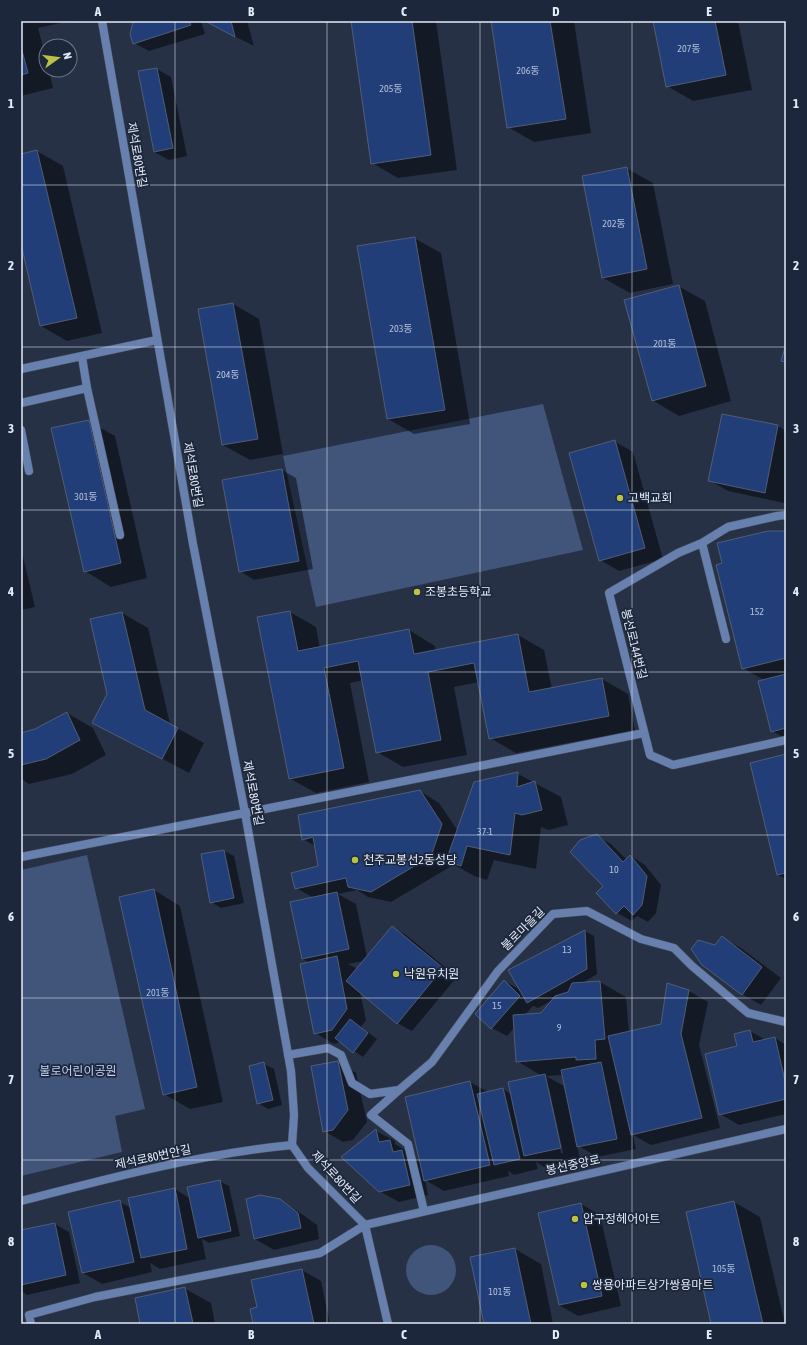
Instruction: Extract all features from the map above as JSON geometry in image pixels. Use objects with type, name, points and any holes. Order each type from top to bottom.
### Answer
[{"type":"street","name":"제석로80번길","points":[[102,21],[193,544],[245,813],[291,1071],[294,1115],[292,1144],[308,1168],[366,1225]]},
{"type":"street","points":[[21,369],[158,340]]},
{"type":"street","points":[[82,357],[87,388],[120,535]]},
{"type":"street","points":[[21,402],[87,388]]},
{"type":"street","points":[[21,430],[30,471]]},
{"type":"street","name":"봉선로144번길","points":[[786,515],[728,527],[702,543],[678,553],[609,593],[650,755],[673,765],[786,740]]},
{"type":"street","points":[[702,543],[726,639]]},
{"type":"street","points":[[21,857],[644,733]]},
{"type":"street","name":"불로마을길","points":[[424,1211],[408,1144],[371,1115],[432,1062],[498,971],[553,914],[587,911],[641,939],[674,948],[692,966],[748,1013],[786,1022]]},
{"type":"street","points":[[288,1054],[328,1048],[341,1055],[352,1083],[370,1094],[399,1090]]},
{"type":"street","name":"봉선중앙로","points":[[366,1225],[786,1129]]},
{"type":"street","name":"제석로80번안길","points":[[21,1201],[143,1170],[259,1148],[292,1144]]},
{"type":"street","points":[[31,1324],[29,1315],[96,1297],[320,1253],[366,1225],[388,1324]]},
{"type":"green space","points":[[543,404],[583,550],[316,607],[283,456]]},
{"type":"green space","name":"불로어린이공원","points":[[87,855],[145,1109],[115,1116],[122,1152],[21,1176],[21,870]]},
{"type":"green space","points":[[431,1245],[441,1247],[449,1252],[454,1260],[456,1270],[454,1280],[449,1288],[441,1293],[431,1295],[421,1293],[413,1288],[408,1280],[406,1270],[408,1260],[413,1252],[421,1247]]},
{"type":"building","points":[[189,21],[191,25],[133,44],[130,34],[133,22]]},
{"type":"building","points":[[205,21],[231,21],[235,37]]},
{"type":"building","points":[[351,21],[412,21],[431,155],[371,164]]},
{"type":"building","points":[[491,21],[550,21],[566,119],[507,128]]},
{"type":"building","points":[[653,21],[715,21],[726,75],[666,87]]},
{"type":"building","points":[[21,47],[28,73],[21,75]]},
{"type":"building","points":[[157,68],[173,148],[154,152],[138,71]]},
{"type":"building","points":[[37,150],[77,318],[40,326],[21,244],[21,154]]},
{"type":"building","points":[[627,167],[647,269],[602,278],[582,176]]},
{"type":"building","points":[[415,237],[445,410],[387,419],[357,246]]},
{"type":"building","points":[[679,285],[706,386],[652,401],[624,300]]},
{"type":"building","points":[[233,303],[258,439],[222,445],[198,309]]},
{"type":"building","points":[[786,344],[786,362],[781,361]]},
{"type":"building","points":[[722,414],[778,425],[765,493],[708,481]]},
{"type":"building","points":[[89,420],[121,563],[84,572],[51,428]]},
{"type":"building","points":[[615,440],[645,548],[599,561],[569,453]]},
{"type":"building","points":[[282,469],[299,561],[239,572],[222,480]]},
{"type":"building","points":[[768,531],[785,531],[786,535],[786,658],[742,669],[716,565],[722,563],[717,543]]},
{"type":"building","points":[[290,611],[298,651],[409,629],[414,654],[518,634],[529,692],[602,678],[609,716],[489,739],[474,663],[428,672],[441,740],[376,753],[358,661],[324,668],[344,768],[289,779],[257,617]]},
{"type":"building","points":[[122,612],[145,710],[178,728],[162,759],[92,723],[107,694],[90,619]]},
{"type":"building","points":[[786,674],[786,728],[771,732],[758,681]]},
{"type":"building","points":[[67,712],[80,740],[46,759],[21,765],[21,733],[35,729]]},
{"type":"building","points":[[786,754],[786,873],[777,875],[750,763]]},
{"type":"building","points":[[518,772],[517,787],[535,781],[542,810],[522,815],[515,813],[510,855],[467,846],[461,866],[446,861],[474,782]]},
{"type":"building","name":"천주교봉선2동성당","points":[[420,790],[442,824],[431,856],[371,892],[348,887],[346,878],[295,889],[291,873],[318,866],[313,837],[302,840],[298,815]]},
{"type":"building","points":[[597,834],[623,862],[630,855],[647,876],[642,905],[633,915],[624,906],[616,914],[596,893],[603,886],[570,852],[580,840]]},
{"type":"building","points":[[224,850],[234,898],[210,903],[201,854]]},
{"type":"building","points":[[154,889],[197,1087],[163,1095],[119,897]]},
{"type":"building","points":[[337,892],[349,949],[302,959],[290,902]]},
{"type":"building","points":[[392,926],[443,968],[397,1024],[346,981]]},
{"type":"building","points":[[585,930],[587,969],[527,1003],[508,970]]},
{"type":"building","points":[[722,936],[762,967],[742,995],[702,965],[691,949],[698,940],[715,945]]},
{"type":"building","points":[[337,956],[347,1009],[332,1030],[314,1034],[300,964]]},
{"type":"building","points":[[504,980],[520,996],[491,1029],[475,1014]]},
{"type":"building","points":[[600,981],[605,1039],[595,1040],[596,1059],[576,1060],[576,1057],[516,1062],[513,1015],[541,1013],[555,996],[568,992],[572,983]]},
{"type":"building","points":[[667,983],[689,990],[681,1034],[702,1118],[631,1135],[608,1036],[661,1024]]},
{"type":"building","points":[[350,1019],[368,1033],[353,1053],[335,1038]]},
{"type":"building","points":[[750,1030],[753,1042],[775,1037],[786,1085],[786,1099],[719,1115],[705,1054],[737,1046],[734,1034]]},
{"type":"building","points":[[338,1061],[348,1110],[333,1130],[323,1132],[311,1066]]},
{"type":"building","points":[[264,1062],[273,1100],[257,1104],[249,1066]]},
{"type":"building","points":[[601,1062],[617,1139],[577,1147],[561,1070]]},
{"type":"building","points":[[545,1074],[561,1148],[524,1156],[508,1082]]},
{"type":"building","points":[[470,1081],[490,1165],[424,1181],[405,1097]]},
{"type":"building","points":[[503,1088],[520,1159],[494,1165],[477,1094]]},
{"type":"building","points":[[376,1129],[379,1142],[390,1140],[393,1152],[402,1150],[410,1185],[379,1192],[341,1157]]},
{"type":"building","points":[[220,1180],[231,1231],[198,1238],[187,1187]]},
{"type":"building","points":[[175,1188],[187,1249],[141,1258],[128,1198]]},
{"type":"building","points":[[260,1195],[280,1199],[298,1213],[301,1228],[254,1239],[246,1199]]},
{"type":"building","points":[[120,1200],[134,1262],[82,1273],[68,1212]]},
{"type":"building","points":[[734,1201],[763,1324],[711,1324],[686,1212]]},
{"type":"building","points":[[581,1203],[602,1296],[559,1305],[538,1213]]},
{"type":"building","points":[[55,1223],[66,1275],[21,1285],[21,1230]]},
{"type":"building","points":[[515,1248],[531,1324],[484,1324],[470,1257]]},
{"type":"building","points":[[302,1269],[314,1324],[253,1324],[250,1309],[257,1307],[251,1280]]},
{"type":"building","points":[[185,1287],[193,1323],[140,1324],[135,1298]]},
{"type":"place","name":"고백교회","points":[[620,498]]},
{"type":"place","name":"조봉초등학교","points":[[417,592]]},
{"type":"place","name":"천주교봉선2동성당","points":[[355,860]]},
{"type":"place","name":"낙원유치원","points":[[396,974]]},
{"type":"place","name":"압구정헤어아트","points":[[575,1219]]},
{"type":"place","name":"쌍용아파트상가쌍용마트","points":[[584,1285]]}]
